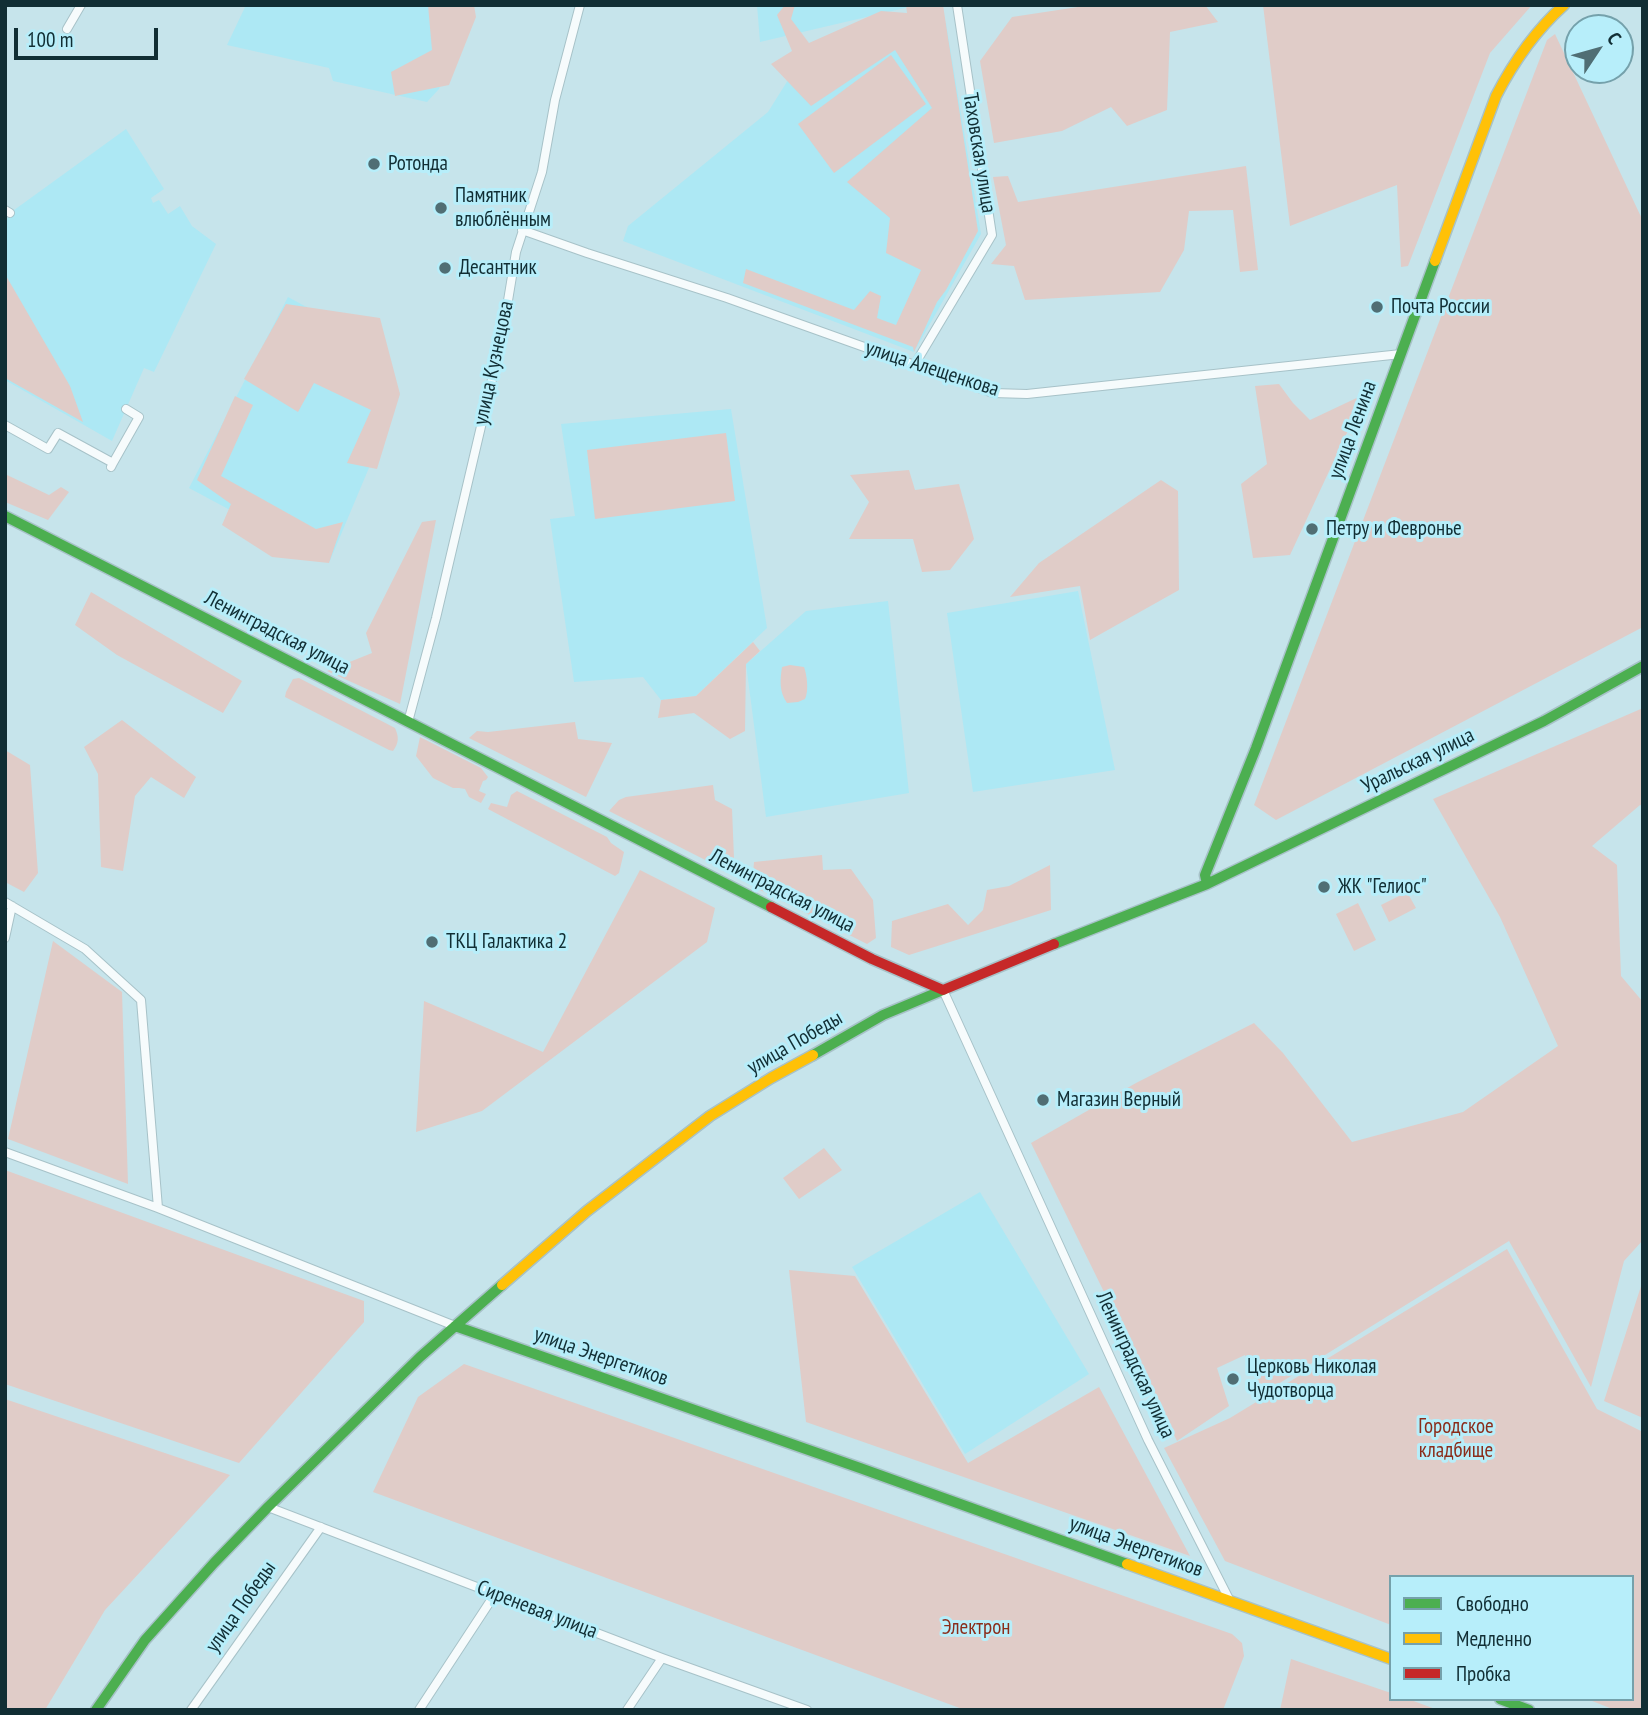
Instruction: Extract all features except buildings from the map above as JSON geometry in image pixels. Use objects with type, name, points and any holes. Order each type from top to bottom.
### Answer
[{"type":"main road","name":"улица Ленина","points":[[1207,884],[1205,875],[1256,748],[1496,96],[1509,68],[1523,48],[1564,5]]},
{"type":"main road","name":"Ленинградская улица","points":[[5,516],[860,953],[943,990]]},
{"type":"main road","name":"Уральская улица","points":[[1207,884],[1544,721],[1643,666]]},
{"type":"main road","name":"улица Победы","points":[[96,1710],[145,1640],[214,1563],[359,1416],[455,1326],[587,1211],[652,1159],[710,1116],[883,1015],[1207,884]]},
{"type":"main road","name":"улица Энергетиков","points":[[455,1326],[1389,1659]]},
{"type":"main road","points":[[1505,1701],[1529,1710]]},
{"type":"street","points":[[67,29],[81,5]]},
{"type":"street","name":"улица Кузнецова","points":[[408,722],[436,618],[502,337],[516,252],[542,172],[555,100],[580,5]]},
{"type":"street","name":"Таховская улица","points":[[915,364],[992,236],[957,5]]},
{"type":"street","name":"улица Алещенкова","points":[[522,230],[727,298],[993,393],[1027,394],[1401,354]]},
{"type":"street","points":[[5,425],[48,449],[58,433],[112,465],[139,417],[126,409]]},
{"type":"street","points":[[5,938],[9,904],[85,949],[141,1000],[158,1208]]},
{"type":"street","name":"Ленинградская улица","points":[[943,990],[1148,1440],[1230,1601]]},
{"type":"street","name":"улица Энергетиков","points":[[5,1152],[158,1208],[455,1326]]},
{"type":"street","name":"Сиреневая улица","points":[[268,1507],[662,1658],[807,1710]]},
{"type":"street","name":"улица Победы","points":[[191,1710],[321,1527]]},
{"type":"street","points":[[419,1710],[495,1594]]},
{"type":"street","points":[[627,1710],[662,1658]]},
{"type":"shaded area","points":[[246,5],[466,5],[439,89],[427,102],[333,81],[329,68],[227,45]]},
{"type":"shaded area","points":[[757,5],[909,5],[909,7],[760,42]]},
{"type":"shaded area","points":[[946,23],[981,234],[914,352],[623,241],[628,226],[768,112],[793,72]]},
{"type":"shaded area","points":[[126,129],[164,189],[151,198],[153,203],[159,200],[168,214],[180,206],[192,226],[216,244],[154,372],[144,368],[112,441],[5,380],[5,223],[10,213]]},
{"type":"shaded area","points":[[288,297],[379,346],[400,394],[329,563],[189,488]]},
{"type":"shaded area","points":[[731,409],[767,628],[696,696],[661,700],[643,677],[574,682],[550,519],[575,516],[561,424]]},
{"type":"shaded area","points":[[1078,591],[1115,770],[973,792],[947,613]]},
{"type":"shaded area","points":[[888,601],[909,793],[766,817],[746,664],[806,611]]},
{"type":"shaded area","points":[[980,1192],[1089,1374],[965,1454],[852,1267]]},
{"type":"green space","points":[[428,5],[474,5],[476,17],[449,85],[395,96],[391,72],[432,50]]},
{"type":"green space","points":[[785,5],[795,5],[791,19],[809,43],[881,11],[907,13],[906,5],[943,5],[978,231],[937,302],[914,352],[913,347],[743,283],[746,269],[854,310],[870,291],[881,296],[877,318],[896,325],[921,270],[886,253],[890,218],[847,182],[932,108],[895,50],[811,106],[771,64],[792,51],[777,15]]},
{"type":"green space","points":[[1091,5],[1205,5],[1218,22],[1170,32],[1167,110],[1127,126],[1111,107],[1062,131],[994,143],[980,61],[1012,17]]},
{"type":"green space","points":[[1263,5],[1532,5],[1490,53],[1408,266],[1401,267],[1397,185],[1290,226]]},
{"type":"green space","points":[[1555,34],[1564,53],[1564,84],[1579,84],[1643,221],[1643,627],[1276,820],[1254,805],[1547,40]]},
{"type":"green space","points":[[891,55],[926,104],[834,173],[798,124]]},
{"type":"green space","points":[[1246,166],[1258,270],[1240,272],[1233,210],[1189,211],[1184,250],[1160,292],[1025,300],[1014,266],[991,264],[1006,245],[993,177],[1008,176],[1018,202]]},
{"type":"green space","points":[[5,274],[70,386],[83,422],[5,378]]},
{"type":"green space","points":[[286,304],[380,318],[400,394],[377,469],[347,463],[371,410],[314,383],[298,412],[244,379]]},
{"type":"green space","points":[[1279,384],[1310,420],[1365,394],[1290,555],[1253,558],[1241,484],[1267,464],[1255,386]]},
{"type":"green space","points":[[235,396],[253,405],[221,476],[316,529],[343,522],[329,563],[272,557],[222,525],[231,504],[197,480]]},
{"type":"green space","points":[[726,433],[735,501],[595,519],[587,450]]},
{"type":"green space","points":[[909,470],[915,490],[959,484],[974,539],[950,570],[922,572],[913,539],[849,539],[869,502],[850,475]]},
{"type":"green space","points":[[5,474],[49,495],[61,487],[69,492],[48,520],[5,502]]},
{"type":"green space","points":[[1161,480],[1178,491],[1179,590],[1090,640],[1080,586],[1010,597],[1039,563]]},
{"type":"green space","points":[[436,520],[400,704],[327,671],[372,653],[366,633],[422,522]]},
{"type":"green space","points":[[91,592],[242,681],[223,713],[117,655],[75,625]]},
{"type":"green space","points":[[753,642],[760,651],[746,664],[745,731],[730,739],[694,713],[658,718],[661,700],[696,696]]},
{"type":"green space","points":[[782,667],[804,667],[807,692],[805,699],[787,703],[781,690],[781,677]]},
{"type":"green space","points":[[299,678],[395,728],[398,740],[393,751],[285,697],[293,679]]},
{"type":"green space","points":[[1643,708],[1643,806],[1640,805],[1592,846],[1617,865],[1621,976],[1643,1002],[1643,1240],[1624,1261],[1591,1387],[1509,1241],[1262,1394],[1245,1355],[1217,1368],[1229,1406],[1177,1441],[1031,1143],[1136,1083],[1254,1023],[1283,1053],[1352,1142],[1463,1112],[1558,1046],[1500,917],[1433,799]]},
{"type":"green space","points":[[122,720],[196,777],[184,798],[151,777],[135,796],[123,871],[101,867],[98,774],[84,747]]},
{"type":"green space","points":[[575,722],[578,739],[612,743],[586,797],[469,738],[477,731]]},
{"type":"green space","points":[[420,737],[481,768],[488,777],[479,791],[486,794],[481,803],[469,797],[465,789],[453,788],[433,778],[416,756]]},
{"type":"green space","points":[[5,750],[30,765],[38,873],[24,892],[5,882]]},
{"type":"green space","points":[[713,785],[715,800],[732,809],[734,858],[719,867],[609,811],[619,800],[626,797]]},
{"type":"green space","points":[[517,791],[607,837],[624,852],[619,873],[615,876],[488,809],[491,803],[507,807],[511,795]]},
{"type":"green space","points":[[822,855],[823,870],[851,869],[873,900],[876,938],[867,944],[752,886],[754,862]]},
{"type":"green space","points":[[1050,865],[1051,910],[909,955],[891,947],[892,921],[948,904],[968,925],[983,910],[987,890],[1009,886]]},
{"type":"green space","points":[[640,870],[715,908],[707,942],[482,1111],[416,1132],[424,1001],[543,1052]]},
{"type":"green space","points":[[1407,892],[1416,908],[1389,922],[1381,905]]},
{"type":"green space","points":[[1358,903],[1376,940],[1354,951],[1336,914]]},
{"type":"green space","points":[[53,941],[122,992],[128,1184],[8,1139]]},
{"type":"green space","points":[[824,1148],[842,1170],[799,1199],[783,1178]]},
{"type":"green space","points":[[5,1170],[364,1301],[364,1322],[239,1463],[5,1384]]},
{"type":"green space","name":"Городское кладбище","points":[[1507,1249],[1597,1409],[1643,1432],[1643,1710],[1615,1710],[1592,1701],[1634,1701],[1634,1575],[1389,1575],[1389,1624],[1225,1561],[1164,1448],[1230,1418]]},
{"type":"green space","points":[[789,1270],[855,1276],[968,1463],[1099,1387],[1190,1556],[806,1422]]},
{"type":"green space","points":[[1643,1280],[1643,1418],[1604,1401]]},
{"type":"green space","name":"Электрон","points":[[464,1364],[1232,1634],[1242,1643],[1244,1656],[1223,1710],[965,1710],[373,1492],[418,1397]]},
{"type":"green space","points":[[5,1399],[230,1475],[105,1610],[45,1710],[5,1710]]},
{"type":"green space","points":[[1291,1659],[1389,1692],[1389,1701],[1413,1701],[1438,1710],[1280,1710]]},
{"type":"traffic: fast","points":[[1207,884],[1205,875],[1256,748],[1435,261]]},
{"type":"traffic: fast","points":[[5,516],[771,907]]},
{"type":"traffic: fast","points":[[1054,944],[1207,884],[1544,721],[1643,666]]},
{"type":"traffic: fast","points":[[813,1055],[883,1015],[943,990]]},
{"type":"traffic: fast","points":[[96,1710],[145,1640],[214,1563],[420,1357],[502,1285]]},
{"type":"traffic: fast","points":[[455,1326],[1127,1564]]},
{"type":"traffic: fast","points":[[1505,1701],[1529,1710]]},
{"type":"traffic: slow","points":[[1435,261],[1496,96],[1526,47],[1564,5]]},
{"type":"traffic: slow","points":[[502,1285],[587,1211],[710,1116],[813,1055]]},
{"type":"traffic: slow","points":[[1127,1564],[1389,1658]]},
{"type":"traffic: jam","points":[[771,907],[872,959],[943,990],[1054,944]]},
{"type":"place","name":"Ротонда","points":[[374,164]]},
{"type":"place","name":"Памятник влюблённым","points":[[441,208]]},
{"type":"place","name":"Десантник","points":[[445,268]]},
{"type":"place","name":"Почта России","points":[[1377,307]]},
{"type":"place","name":"Петру и Февронье","points":[[1312,529]]},
{"type":"place","name":"ЖК \"Гелиос\"","points":[[1324,887]]},
{"type":"place","name":"ТКЦ Галактика 2","points":[[432,942]]},
{"type":"place","name":"Магазин Верный","points":[[1043,1100]]},
{"type":"place","name":"Церковь Николая Чудотворца","points":[[1233,1379]]}]
